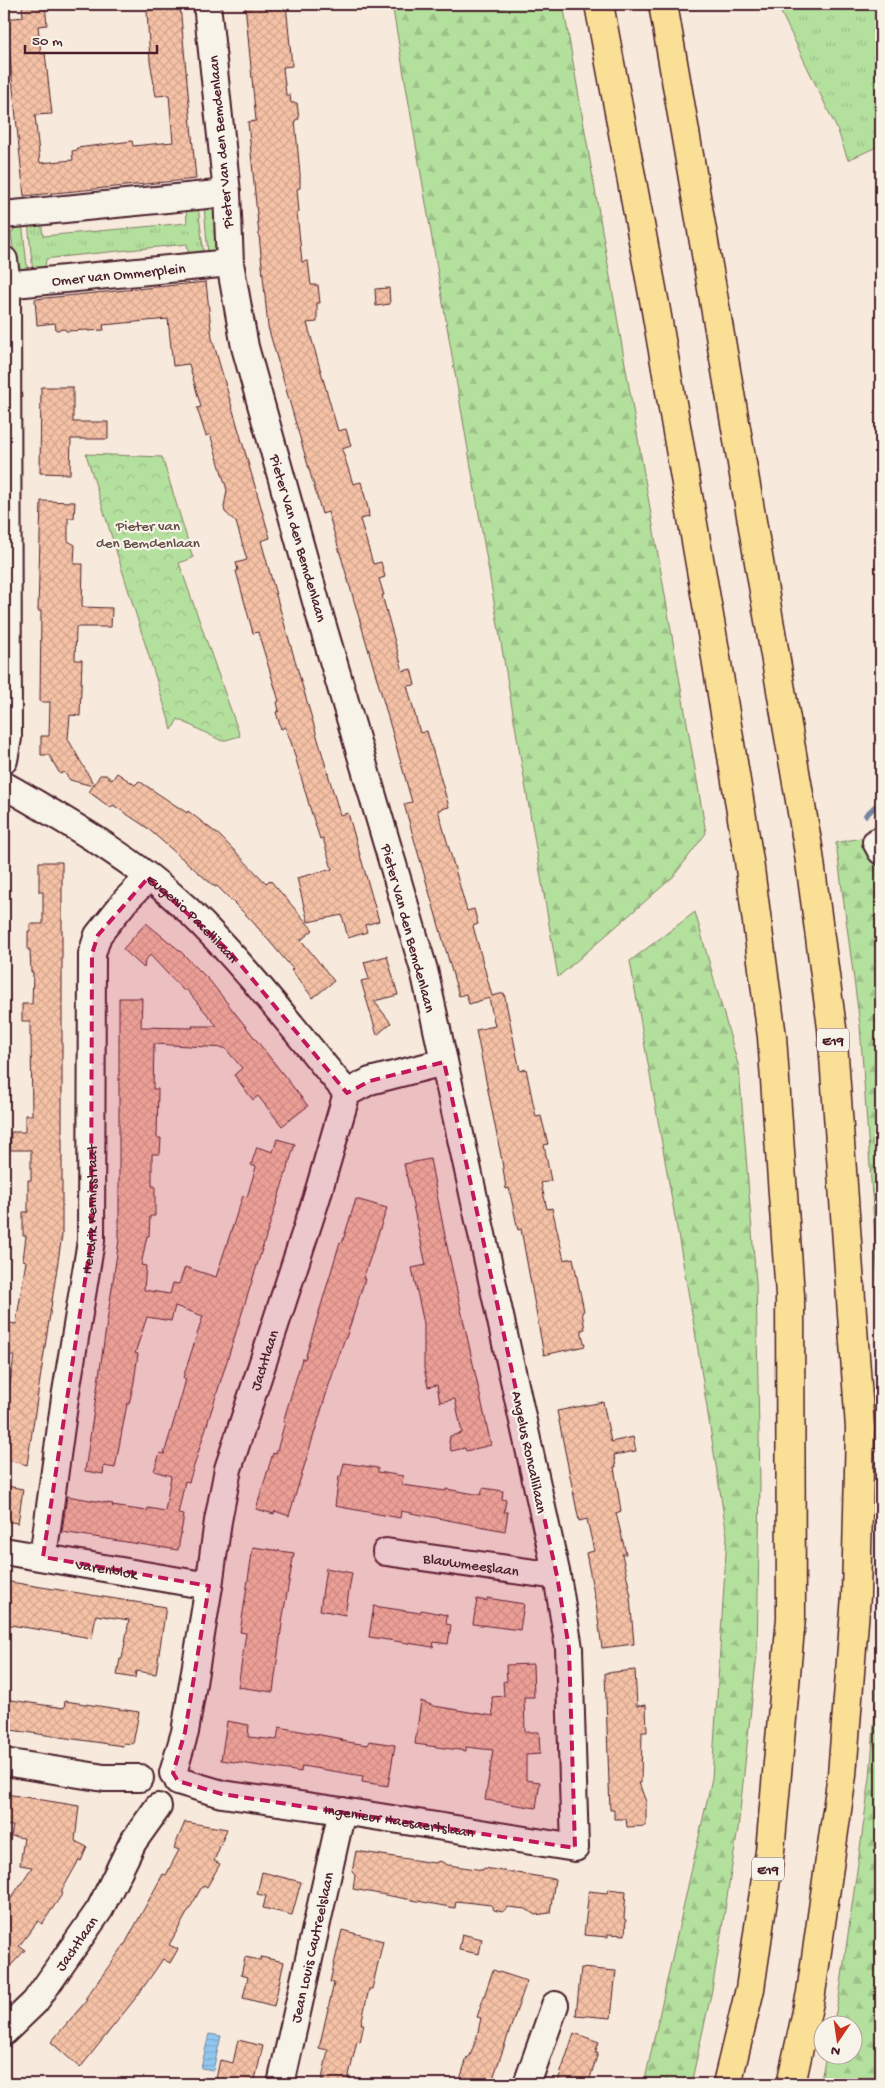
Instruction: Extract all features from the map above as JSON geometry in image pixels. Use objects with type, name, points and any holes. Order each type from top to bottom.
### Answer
[{"type":"highway","name":"E19","points":[[599,4],[657,314],[714,638],[749,862],[772,1037],[790,1296],[791,1618],[770,1851],[750,1989],[727,2084]]},
{"type":"highway","name":"E19","points":[[663,4],[808,847],[832,1028],[858,1389],[860,1428],[856,1596],[842,1775],[811,1993],[791,2084]]},
{"type":"street","name":"Pieter Van den Bemdenlaan","points":[[208,4],[227,193],[230,263],[245,347],[322,622],[424,970],[444,1062]]},
{"type":"street","points":[[4,215],[227,193]]},
{"type":"street","name":"Omer van Ommerplein","points":[[5,277],[230,263]]},
{"type":"street","points":[[4,760],[8,738],[5,277]]},
{"type":"street","name":"Eugenio Pacellilaan","points":[[4,785],[106,846],[186,909],[229,951],[347,1093]]},
{"type":"street","name":"Hendrik Kennisstraat","points":[[43,1557],[65,1398],[91,1241],[92,954],[98,935],[126,900],[148,878]]},
{"type":"street","points":[[347,1093],[370,1081],[444,1062]]},
{"type":"street","name":"Angelus Roncallilaan","points":[[444,1062],[557,1576],[569,1648],[575,1848]]},
{"type":"street","name":"Jachtlaan","points":[[4,2032],[35,2002],[100,1909],[184,1732],[228,1469],[316,1200],[347,1093]]},
{"type":"street","name":"Varenblok","points":[[4,1551],[209,1586]]},
{"type":"street","name":"Blauwmeeslaan","points":[[386,1552],[557,1576]]},
{"type":"street","name":"Ingenieur Haesaertslaan","points":[[4,1762],[158,1786],[342,1811],[575,1848]]},
{"type":"street","name":"Jean Louis Cautreelslaan","points":[[281,2084],[342,1811]]},
{"type":"street","points":[[528,2084],[555,2005]]},
{"type":"highlighted area","points":[[148,878],[229,951],[347,1093],[370,1081],[444,1062],[557,1576],[569,1648],[575,1848],[222,1794],[178,1781],[173,1773],[185,1732],[209,1586],[43,1557],[91,1241],[92,954],[98,935]]},
{"type":"green space","points":[[392,4],[563,4],[706,833],[673,877],[558,977]]},
{"type":"green space","points":[[777,4],[881,4],[881,145],[848,160],[838,131]]},
{"type":"green space","points":[[198,206],[204,256],[189,258],[187,244],[60,257],[46,259],[44,274],[33,274],[28,221],[41,220],[43,236],[187,223],[186,207]]},
{"type":"green space","points":[[204,206],[214,207],[218,211],[220,251],[208,255]]},
{"type":"green space","points":[[22,222],[28,274],[19,271],[16,267],[11,234],[16,225]]},
{"type":"green space","name":"Pieter van den Bemdenlaan","points":[[86,454],[162,457],[193,558],[179,563],[240,736],[222,741],[178,719],[172,730]]},
{"type":"green space","points":[[870,836],[879,854],[881,866],[881,1322],[860,1025],[836,843]]},
{"type":"green space","points":[[695,912],[739,1068],[756,1282],[760,1483],[757,1653],[738,1829],[712,1990],[691,2084],[644,2084],[712,1778],[727,1536],[695,1331],[630,961]]},
{"type":"green space","points":[[881,1633],[881,2084],[820,2084],[824,2066],[862,2066],[862,2016],[835,2016],[870,1778]]},
{"type":"water","points":[[209,2034],[221,2036],[213,2070],[201,2068]]},
{"type":"building","points":[[22,4],[45,4],[47,25],[38,26],[41,54],[45,53],[52,114],[35,115],[40,163],[73,160],[72,151],[78,150],[77,148],[132,141],[133,146],[173,142],[169,95],[156,96],[150,61],[147,10],[180,6],[196,179],[24,196],[6,19],[23,17]]},
{"type":"building","points":[[245,4],[286,4],[292,66],[283,67],[286,95],[290,95],[291,103],[297,103],[299,119],[295,120],[300,174],[300,188],[297,189],[299,212],[297,212],[302,262],[308,261],[311,285],[318,285],[320,303],[317,303],[317,322],[307,323],[338,431],[346,429],[351,446],[342,449],[353,484],[361,482],[369,517],[360,519],[373,564],[381,562],[385,577],[379,579],[384,595],[382,595],[403,671],[411,669],[415,685],[407,686],[420,733],[427,731],[449,807],[438,810],[467,911],[474,909],[478,924],[473,926],[492,996],[504,993],[520,1071],[526,1069],[536,1117],[541,1116],[548,1144],[544,1145],[551,1181],[541,1183],[547,1209],[552,1208],[564,1260],[573,1258],[584,1311],[582,1312],[585,1329],[581,1330],[585,1346],[544,1355],[521,1229],[518,1230],[509,1188],[506,1189],[476,1030],[495,1026],[489,998],[469,1004],[466,994],[459,996],[404,804],[412,802],[382,696],[328,512],[322,514],[268,327],[248,122],[256,121]]},
{"type":"building","points":[[206,282],[212,338],[270,538],[261,541],[340,815],[348,813],[379,921],[365,925],[367,932],[348,938],[342,915],[308,922],[297,878],[332,869],[323,838],[320,839],[291,742],[285,727],[281,729],[276,712],[279,711],[277,702],[279,701],[258,632],[253,633],[236,571],[238,570],[236,563],[247,560],[236,522],[225,512],[227,490],[210,434],[206,436],[197,408],[201,407],[189,364],[173,366],[168,319],[103,325],[104,330],[88,331],[56,330],[55,323],[37,325],[35,299]]},
{"type":"building","points":[[389,288],[390,304],[376,306],[375,289]]},
{"type":"building","points":[[41,387],[73,387],[73,422],[108,422],[108,439],[71,439],[70,474],[40,473]]},
{"type":"building","points":[[41,501],[75,502],[74,518],[68,518],[68,541],[75,545],[74,564],[83,564],[82,607],[112,608],[111,627],[76,627],[75,660],[82,660],[80,716],[70,715],[68,739],[94,785],[100,775],[106,775],[112,780],[117,773],[135,785],[139,781],[187,813],[188,811],[220,836],[266,883],[270,880],[313,930],[301,940],[334,981],[313,998],[291,970],[293,969],[252,921],[217,886],[215,887],[146,827],[113,805],[111,808],[89,792],[93,786],[70,780],[64,772],[60,774],[49,755],[41,755],[41,736],[49,736],[50,702],[40,702],[41,611],[38,611]]},
{"type":"building","points":[[39,862],[62,862],[62,1235],[27,1465],[4,1459],[4,1402],[7,1403],[14,1356],[8,1355],[9,1347],[6,1346],[9,1323],[16,1324],[26,1261],[23,1260],[26,1236],[23,1236],[23,1212],[28,1212],[28,1180],[31,1180],[31,1150],[10,1150],[11,1132],[25,1132],[25,1115],[32,1115],[30,1021],[22,1021],[22,1004],[32,1004],[33,972],[31,972],[30,950],[28,950],[28,931],[30,931],[30,924],[43,924],[43,892],[39,892]]},
{"type":"building","points":[[146,923],[179,950],[210,981],[308,1106],[282,1126],[258,1096],[253,1100],[234,1075],[242,1068],[225,1048],[154,1044],[153,1089],[158,1089],[157,1138],[161,1138],[160,1154],[152,1154],[152,1186],[155,1186],[155,1216],[150,1216],[149,1236],[147,1236],[141,1265],[146,1266],[144,1290],[170,1294],[173,1283],[179,1284],[185,1267],[216,1277],[243,1196],[247,1197],[256,1167],[251,1165],[257,1147],[273,1152],[277,1139],[295,1144],[189,1482],[185,1481],[178,1514],[184,1515],[178,1550],[62,1532],[67,1496],[113,1504],[112,1506],[147,1511],[148,1508],[165,1511],[171,1476],[154,1471],[160,1453],[164,1454],[186,1379],[183,1378],[203,1316],[175,1306],[171,1321],[147,1317],[135,1353],[138,1354],[134,1382],[129,1404],[127,1404],[115,1468],[104,1466],[103,1474],[85,1471],[119,1240],[119,998],[142,998],[141,1027],[193,1028],[192,1026],[217,1026],[186,989],[184,991],[150,955],[145,961],[144,968],[123,949]]},
{"type":"building","points":[[387,956],[398,995],[374,1001],[391,1023],[377,1035],[361,981],[369,979],[364,962]]},
{"type":"building","points":[[430,1159],[447,1246],[491,1445],[466,1451],[465,1448],[451,1451],[449,1442],[450,1436],[462,1433],[455,1399],[440,1402],[437,1385],[428,1387],[424,1368],[424,1324],[412,1268],[426,1265],[404,1164]]},
{"type":"building","points":[[356,1199],[387,1208],[363,1279],[365,1279],[346,1338],[329,1385],[289,1516],[275,1511],[274,1514],[256,1509],[273,1453],[276,1454],[285,1422],[283,1422],[302,1359],[305,1359],[340,1242],[342,1243]]},
{"type":"building","points":[[603,1402],[611,1442],[633,1437],[636,1451],[614,1455],[621,1511],[616,1513],[626,1554],[622,1554],[631,1596],[634,1644],[602,1648],[586,1553],[594,1551],[587,1519],[579,1521],[557,1411]]},
{"type":"building","points":[[344,1463],[378,1468],[378,1472],[403,1476],[402,1485],[446,1491],[446,1489],[481,1495],[483,1488],[503,1491],[502,1499],[506,1500],[504,1512],[508,1512],[505,1531],[401,1511],[400,1518],[335,1506],[339,1476],[341,1476]]},
{"type":"building","points":[[7,1486],[23,1489],[18,1523],[4,1521],[4,1491],[6,1492]]},
{"type":"building","points":[[253,1547],[294,1553],[273,1692],[238,1687],[246,1633],[240,1632]]},
{"type":"building","points":[[326,1568],[352,1573],[345,1615],[320,1610]]},
{"type":"building","points":[[4,1581],[166,1607],[156,1674],[136,1671],[135,1678],[117,1675],[129,1620],[96,1615],[92,1638],[4,1624]]},
{"type":"building","points":[[487,1598],[524,1604],[520,1630],[473,1624],[477,1599],[487,1601]]},
{"type":"building","points":[[374,1606],[420,1613],[421,1610],[447,1615],[446,1624],[451,1625],[448,1644],[434,1642],[433,1647],[369,1637]]},
{"type":"building","points":[[533,1664],[534,1697],[524,1697],[525,1732],[539,1732],[540,1754],[526,1755],[526,1780],[540,1782],[536,1808],[485,1800],[493,1750],[466,1747],[466,1751],[415,1744],[421,1701],[434,1706],[493,1716],[492,1697],[504,1696],[503,1682],[507,1681],[506,1665]]},
{"type":"building","points":[[635,1670],[637,1706],[646,1705],[647,1732],[642,1732],[641,1783],[639,1783],[646,1802],[646,1826],[627,1827],[626,1819],[614,1819],[614,1810],[610,1810],[605,1673]]},
{"type":"building","points":[[4,1699],[64,1708],[65,1701],[139,1712],[133,1744],[124,1743],[123,1746],[4,1729]]},
{"type":"building","points":[[227,1721],[249,1725],[248,1737],[277,1740],[279,1727],[342,1739],[341,1741],[368,1745],[369,1741],[395,1745],[388,1786],[362,1782],[363,1776],[302,1766],[301,1772],[221,1760]]},
{"type":"building","points":[[6,1794],[79,1806],[75,1841],[87,1847],[81,1861],[79,1860],[61,1892],[63,1893],[42,1924],[38,1921],[19,1946],[25,1950],[4,1973],[4,1909],[32,1867],[20,1865],[24,1838],[11,1836],[13,1826],[4,1825]]},
{"type":"building","points":[[185,1822],[227,1829],[214,1861],[220,1864],[207,1887],[203,1885],[169,1945],[178,1949],[170,1963],[163,1959],[138,1995],[80,2068],[51,2042],[87,2000],[85,1999],[125,1944],[163,1874],[166,1875],[179,1850],[174,1848]]},
{"type":"building","points":[[356,1851],[434,1863],[440,1861],[448,1865],[483,1870],[484,1868],[555,1879],[550,1913],[535,1915],[526,1909],[508,1907],[502,1912],[494,1910],[491,1905],[456,1901],[455,1908],[353,1889],[355,1875],[352,1872]]},
{"type":"building","points":[[262,1872],[301,1882],[292,1915],[263,1908],[266,1896],[257,1894]]},
{"type":"building","points":[[608,1889],[626,1891],[625,1935],[608,1934],[608,1937],[584,1935],[589,1891],[607,1893]]},
{"type":"building","points":[[342,1930],[383,1941],[372,1989],[369,1989],[361,2024],[364,2024],[360,2042],[357,2041],[347,2084],[321,2084],[328,2050],[319,2048],[334,1983],[330,1982]]},
{"type":"building","points":[[462,1934],[482,1939],[479,1954],[459,1950]]},
{"type":"building","points":[[245,1957],[260,1960],[261,1957],[284,1962],[274,2006],[243,1998],[248,1977],[241,1975]]},
{"type":"building","points":[[581,1968],[616,1971],[611,2018],[576,2015]]},
{"type":"building","points":[[493,1970],[527,1981],[491,2084],[468,2084],[469,2082],[460,2079],[477,2036],[481,2018],[477,2017]]},
{"type":"building","points":[[574,2033],[599,2042],[595,2053],[598,2053],[588,2084],[557,2084]]},
{"type":"building","points":[[238,2040],[263,2046],[254,2084],[215,2084],[220,2060],[233,2063]]},
{"type":"waterway","points":[[866,815],[881,801]]}]
